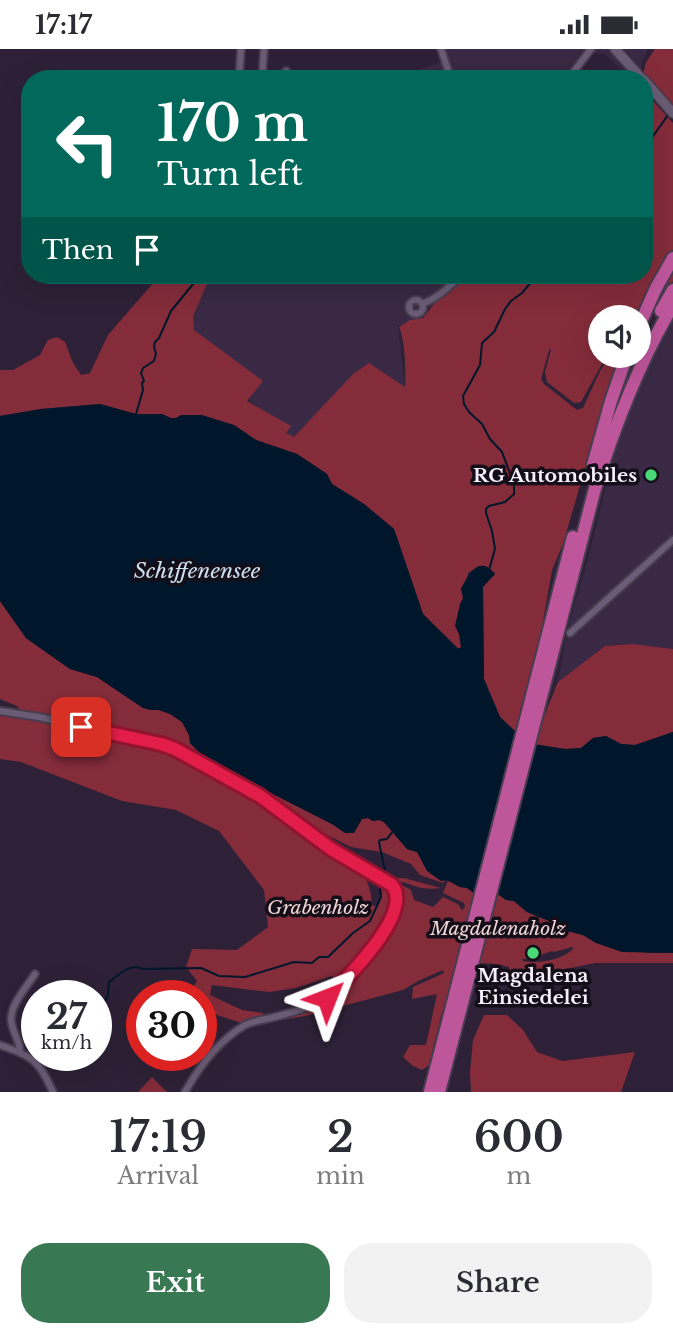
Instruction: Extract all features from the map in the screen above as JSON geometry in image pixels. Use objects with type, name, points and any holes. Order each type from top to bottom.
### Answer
[{"type":"highway","points":[[648,305],[673,258]]},
{"type":"highway","points":[[651,330],[673,290]]},
{"type":"highway","points":[[439,1092],[468,963],[532,715],[606,452],[634,381],[673,305]]},
{"type":"highway","points":[[532,715],[572,539],[622,368]]},
{"type":"highway","points":[[593,465],[631,368]]},
{"type":"highway","points":[[430,1092],[468,963]]},
{"type":"main road","points":[[615,49],[634,70]]},
{"type":"main road","points":[[653,91],[673,113]]},
{"type":"street","points":[[240,70],[241,49]]},
{"type":"street","points":[[263,70],[264,49]]},
{"type":"street","points":[[442,49],[448,70]]},
{"type":"street","points":[[575,70],[591,49]]},
{"type":"street","points":[[422,304],[431,301],[453,284]]},
{"type":"street","points":[[570,633],[673,540]]},
{"type":"street","points":[[0,711],[40,717],[175,749],[260,796],[331,849],[392,885],[396,894],[392,916],[384,932],[367,957],[327,998],[296,1011],[245,1025],[211,1055],[185,1092]]},
{"type":"street","points":[[20,1052],[10,1020],[16,1003],[35,974]]},
{"type":"street","points":[[0,1045],[20,1052],[36,1062],[43,1070],[52,1092]]},
{"type":"shaded area","points":[[441,49],[648,49],[641,70],[622,70],[605,54],[582,52],[568,70],[416,70],[445,61]]},
{"type":"shaded area","points":[[177,284],[451,284],[420,317],[398,326],[405,387],[292,440],[185,338]]},
{"type":"shaded area","points":[[673,316],[673,649],[633,644],[606,646],[558,682],[567,630],[587,563],[621,426],[648,368],[651,368],[651,363]]},
{"type":"green space","points":[[655,49],[673,49],[673,109],[653,86],[653,70],[644,70]]},
{"type":"green space","points":[[653,101],[673,123],[673,281],[651,315],[651,305],[588,305],[588,368],[600,368],[581,402],[574,403],[547,382],[545,372],[551,349],[541,379],[577,410],[583,408],[602,368],[619,368],[596,430],[563,544],[552,570],[536,661],[518,734],[500,717],[484,679],[483,586],[495,574],[485,566],[468,573],[459,649],[423,614],[394,529],[364,504],[332,484],[327,474],[297,454],[256,440],[234,425],[170,418],[162,414],[136,414],[100,404],[0,416],[0,370],[13,370],[40,355],[48,340],[57,337],[65,342],[81,375],[90,373],[108,335],[152,284],[207,284],[193,316],[194,330],[263,381],[247,401],[291,426],[286,433],[294,437],[353,374],[369,363],[405,387],[404,347],[399,327],[410,320],[423,318],[437,300],[458,284],[653,284]]},
{"type":"green space","points":[[0,601],[26,638],[70,669],[97,677],[143,708],[159,710],[182,722],[190,743],[202,755],[345,832],[354,832],[362,819],[384,822],[407,849],[417,852],[441,880],[445,880],[443,883],[420,875],[411,864],[382,852],[351,847],[329,836],[323,836],[391,878],[404,878],[441,888],[392,882],[334,848],[241,782],[176,747],[20,710],[0,699]]},
{"type":"green space","points":[[633,644],[673,649],[673,732],[635,745],[621,744],[606,736],[593,738],[581,748],[565,749],[533,744],[558,682],[605,646]]},
{"type":"green space","name":"Grabenholz","points":[[0,713],[173,750],[264,801],[365,872],[371,905],[376,906],[381,900],[383,883],[391,889],[392,905],[375,941],[357,966],[336,988],[312,1003],[311,1001],[337,982],[332,976],[296,988],[269,992],[217,986],[217,980],[196,980],[186,967],[192,949],[237,950],[268,927],[264,890],[219,831],[176,810],[122,801],[21,762],[0,759]]},
{"type":"green space","name":"Magdalenaholz","points":[[448,881],[475,894],[498,894],[560,929],[583,935],[596,943],[647,953],[673,953],[673,963],[595,963],[513,977],[509,967],[502,965],[458,965],[441,1016],[429,1065],[422,1070],[403,1057],[410,1045],[426,1045],[437,994],[412,999],[413,987],[444,973],[443,970],[403,990],[305,1016],[251,1025],[327,1002],[384,936],[400,905],[403,890],[398,886],[402,885],[411,890],[414,900],[433,907],[443,897],[458,904],[462,910],[465,907],[464,903],[443,893]],"holes":[[[574,948],[564,956],[550,960],[529,962],[522,959]]]},
{"type":"green space","name":"Grabenholz","points":[[217,998],[242,1010],[263,1013],[264,1018],[242,1023],[217,1015]]},
{"type":"green space","points":[[484,1015],[507,1015],[523,1030],[537,1052],[562,1061],[635,1052],[621,1092],[471,1092],[473,1040]]},
{"type":"green space","points":[[152,1077],[167,1092],[138,1092]]},
{"type":"water","name":"Schiffenensee","points":[[100,404],[136,414],[162,414],[171,418],[202,415],[234,425],[256,440],[297,454],[327,474],[332,484],[364,504],[394,529],[423,614],[458,649],[461,647],[455,626],[463,598],[461,589],[479,566],[489,568],[495,574],[483,587],[484,679],[500,717],[533,744],[565,749],[581,748],[593,738],[606,736],[621,744],[635,745],[673,732],[673,953],[622,952],[596,943],[583,935],[560,929],[498,894],[475,894],[447,880],[441,881],[427,871],[417,852],[407,849],[384,822],[362,819],[354,833],[345,833],[202,755],[190,743],[182,722],[170,714],[143,708],[97,677],[70,669],[26,638],[0,601],[0,416]]},
{"type":"waterway","points":[[653,136],[668,115]]},
{"type":"waterway","points":[[136,414],[143,390],[143,368],[154,361],[155,342],[171,311],[193,284]]},
{"type":"waterway","points":[[489,570],[495,549],[486,509],[505,502],[514,494],[514,484],[502,452],[490,439],[482,424],[469,412],[463,396],[480,365],[482,343],[494,332],[511,301],[530,284]]},
{"type":"waterway","points":[[386,876],[379,842],[387,839],[393,831]]},
{"type":"waterway","points":[[112,980],[133,967],[201,968],[219,976],[245,977],[294,962],[312,963],[319,957],[328,957],[370,921],[381,897],[381,884]]},
{"type":"place","name":"RG Automobiles","points":[[651,475]]},
{"type":"place","name":"Magdalena Einsiedelei","points":[[533,953]]},
{"type":"route","points":[[81,727],[175,749],[260,796],[331,849],[392,885],[396,899],[384,932],[367,957],[327,998]]}]
